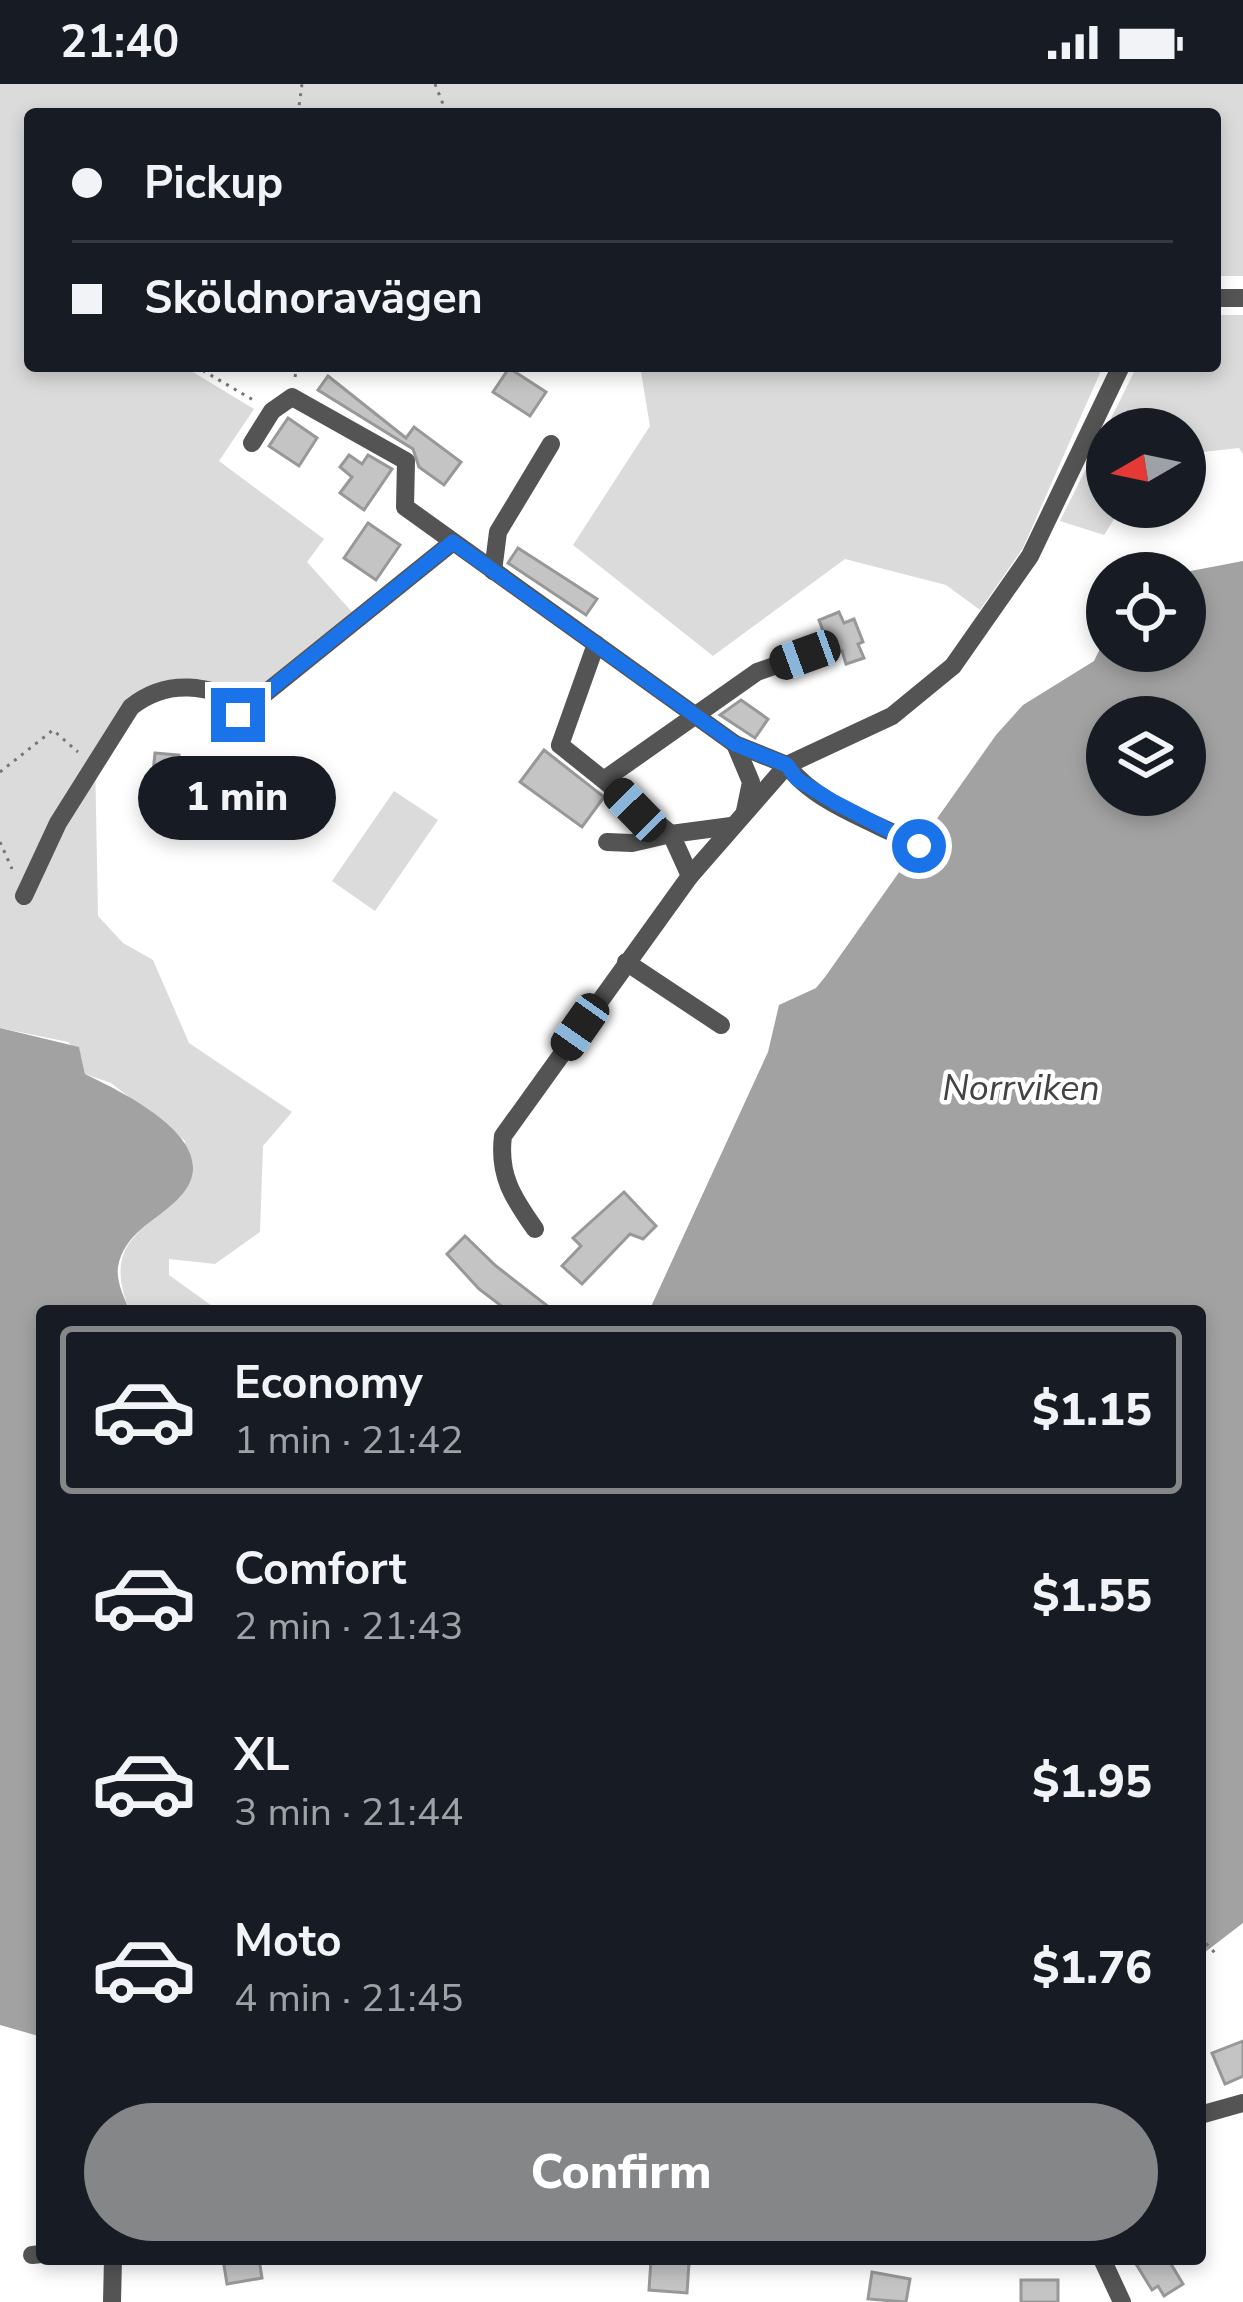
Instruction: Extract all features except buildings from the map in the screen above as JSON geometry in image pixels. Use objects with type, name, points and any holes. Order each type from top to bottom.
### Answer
[{"type":"street","points":[[536,1229],[513,1197],[499,1163],[503,1136],[690,877],[787,765],[892,716],[953,666],[1030,556],[1118,372]]},
{"type":"street","points":[[251,443],[272,411],[292,397],[406,461],[405,507],[735,744],[787,765],[797,779],[834,802],[919,846]]},
{"type":"street","points":[[493,571],[498,532],[551,444]]},
{"type":"street","points":[[25,896],[58,823],[131,707],[147,695],[198,686],[224,692],[243,711],[453,542]]},
{"type":"street","points":[[596,644],[560,745],[605,779],[635,810],[671,834],[690,877]]},
{"type":"street","points":[[605,779],[757,673],[805,655]]},
{"type":"street","points":[[735,744],[751,782],[745,811]]},
{"type":"street","points":[[607,842],[632,843],[731,826]]},
{"type":"street","points":[[626,962],[721,1025]]},
{"type":"street","points":[[1206,2113],[1243,2103]]},
{"type":"street","points":[[112,2302],[113,2265]]},
{"type":"street","points":[[1105,2265],[1122,2302]]},
{"type":"path","points":[[205,372],[272,411]]},
{"type":"path","points":[[0,772],[53,730],[94,766]]},
{"type":"path","points":[[0,842],[25,896]]},
{"type":"path","points":[[1206,1943],[1215,1953]]},
{"type":"shaded area","points":[[0,84],[1243,84],[1243,276],[1221,276],[1221,108],[24,108],[24,372],[193,372],[254,409],[219,461],[324,539],[307,562],[353,613],[257,693],[200,679],[143,690],[95,756],[98,916],[123,943],[153,960],[189,1043],[292,1112],[263,1146],[260,1232],[215,1264],[169,1259],[169,1275],[211,1305],[128,1305],[123,1289],[121,1271],[129,1243],[181,1196],[185,1141],[111,1083],[85,1074],[81,1055],[68,1042],[0,1028]]},
{"type":"shaded area","points":[[1221,315],[1243,315],[1243,454],[1239,448],[1206,452],[1206,408],[1116,408],[1134,372],[1221,372]]},
{"type":"shaded area","points":[[641,372],[1100,372],[1023,548],[980,610],[946,585],[845,559],[713,656],[573,545],[650,426]]},
{"type":"shaded area","points":[[1086,469],[1086,528],[1108,528],[1104,535],[1060,521]]},
{"type":"shaded area","points":[[394,791],[438,820],[375,911],[332,881]]},
{"type":"water","name":"Norrviken","points":[[1243,561],[1243,1923],[1206,1951],[1206,1305],[652,1305],[768,1052],[779,1005],[816,988],[825,977],[996,735],[1023,705],[1086,666],[1086,672],[1206,672],[1206,568]]},
{"type":"water","points":[[0,1028],[79,1047],[85,1074],[166,1123],[192,1159],[191,1179],[178,1199],[134,1236],[121,1255],[118,1278],[128,1305],[36,1305],[36,2035],[0,2025]]},
{"type":"route","points":[[238,715],[453,542],[735,744],[787,765],[797,779],[834,802],[919,846]]}]
